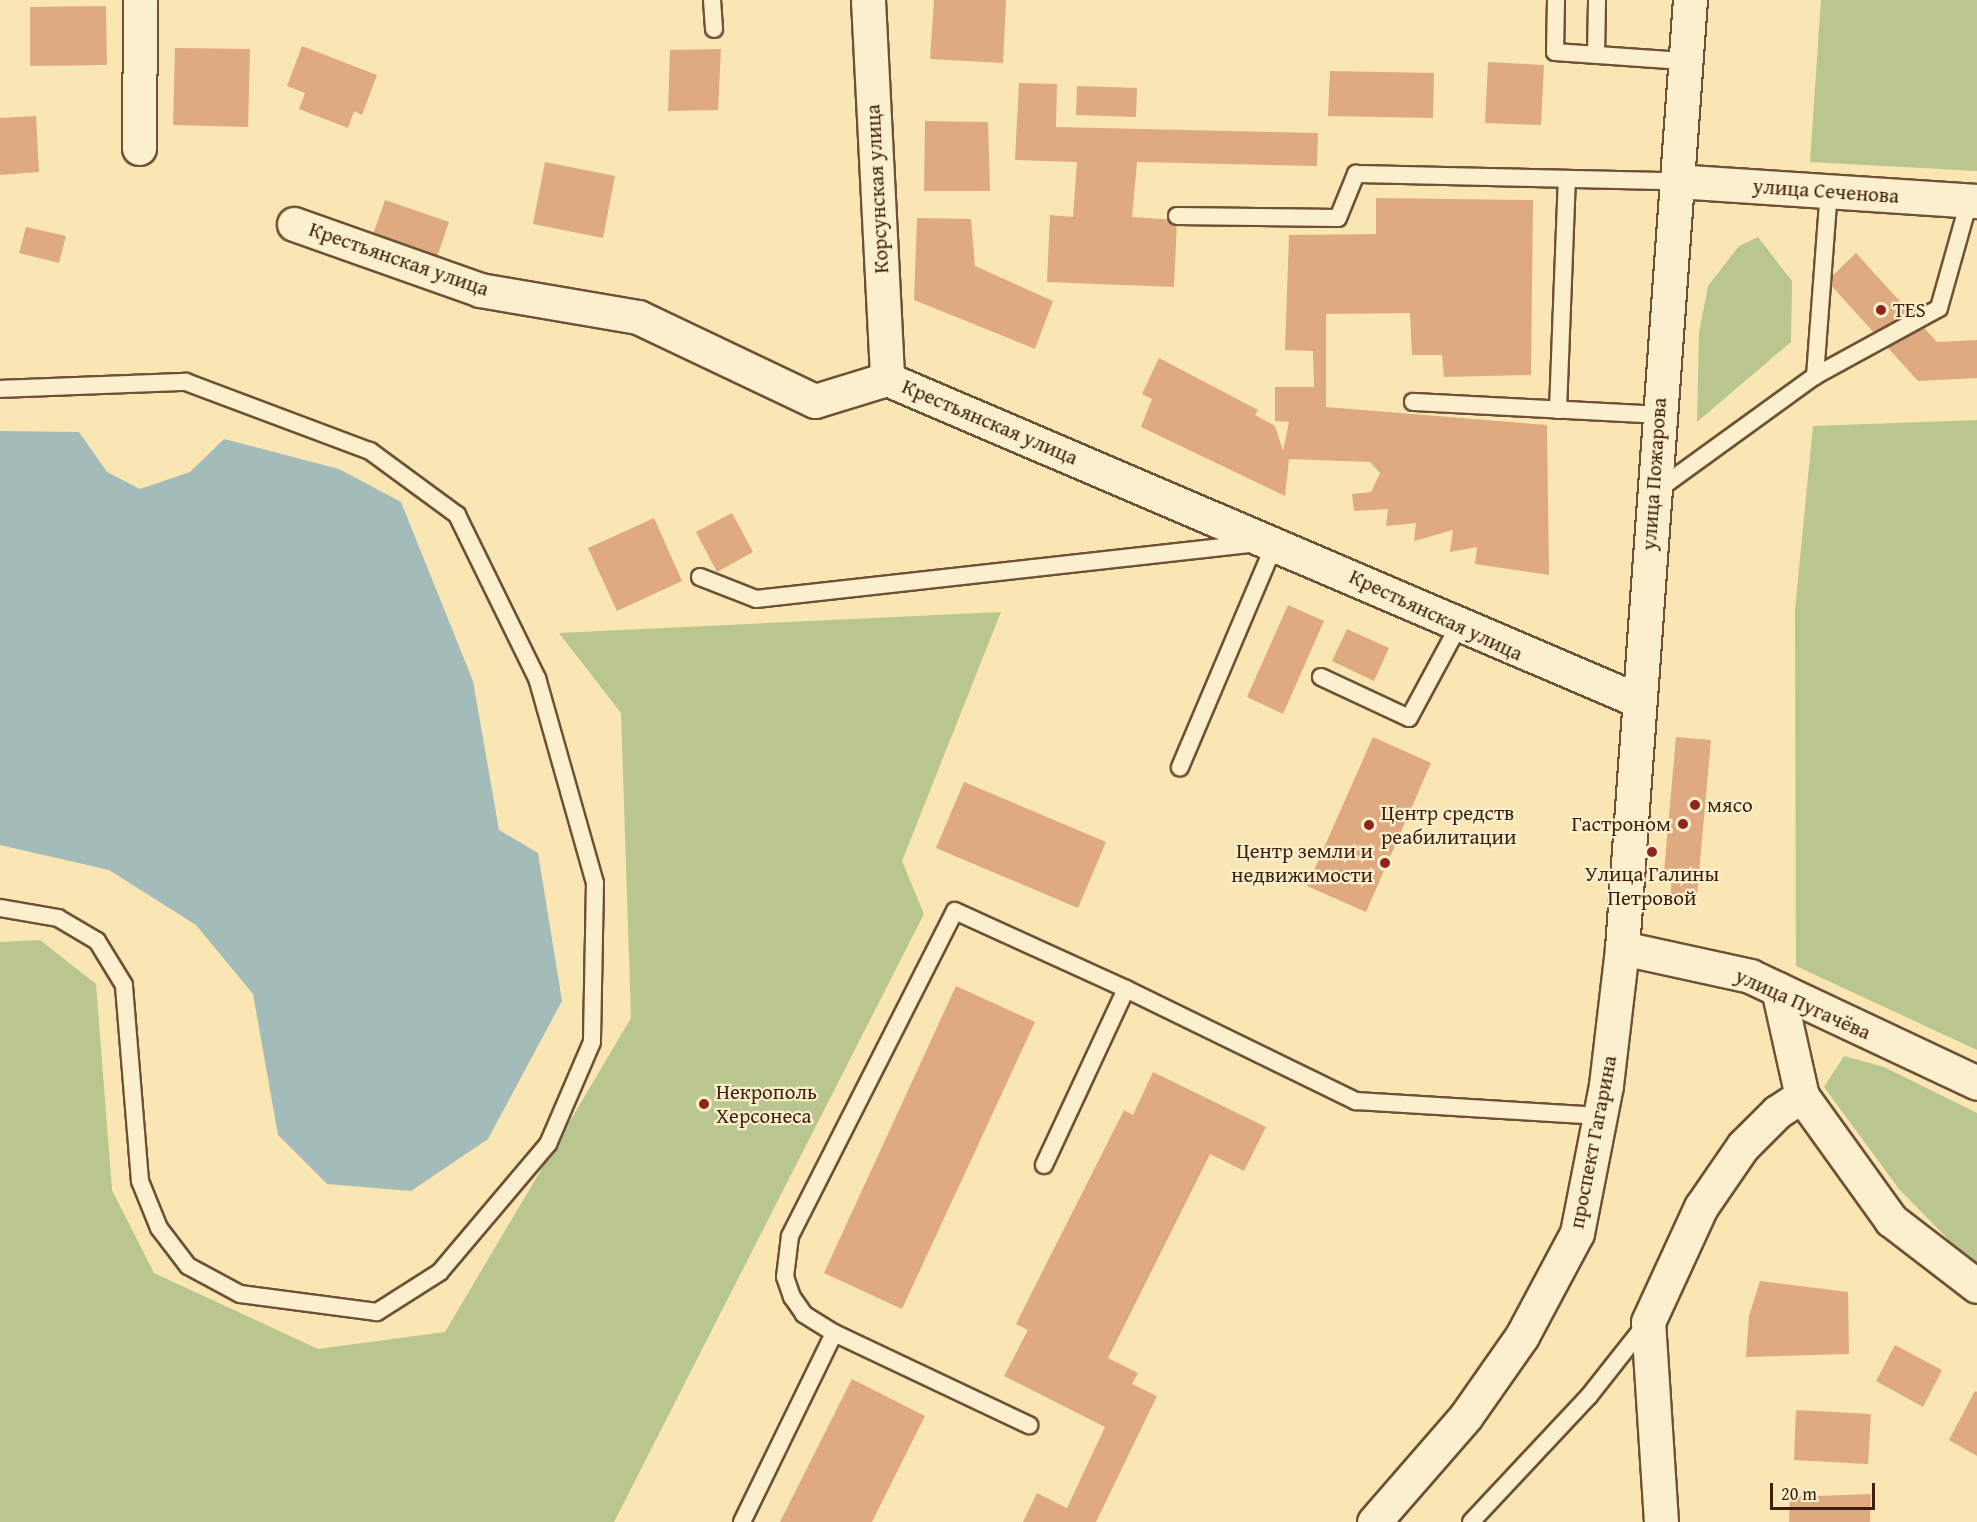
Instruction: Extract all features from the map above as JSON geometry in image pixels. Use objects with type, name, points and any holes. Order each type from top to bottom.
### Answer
[{"type":"street","points":[[140,148],[141,0]]},
{"type":"street","name":"Корсунская улица","points":[[868,0],[887,379]]},
{"type":"street","name":"улица Пожарова","points":[[1622,948],[1637,700],[1683,61],[1690,0]]},
{"type":"street","name":"улица Сеченова","points":[[1675,181],[1973,201]]},
{"type":"street","name":"Крестьянская улица","points":[[294,224],[480,290],[638,317],[815,401],[887,379],[1276,541],[1459,625],[1637,700]]},
{"type":"street","name":"улица Пугачёва","points":[[1622,948],[1750,976],[1977,1083]]},
{"type":"street","name":"проспект Гагарина","points":[[1374,1522],[1466,1416],[1522,1336],[1577,1233],[1600,1116],[1622,948]]},
{"type":"street","points":[[1778,989],[1802,1096],[1891,1220],[1977,1286]]},
{"type":"street","points":[[1661,1522],[1648,1322],[1701,1207],[1743,1146],[1777,1112],[1802,1096]]},
{"type":"lane","points":[[712,0],[714,29]]},
{"type":"lane","points":[[1556,0],[1555,52],[1683,61]]},
{"type":"lane","points":[[1596,54],[1597,0]]},
{"type":"lane","points":[[1177,216],[1338,218],[1356,174],[1675,181]]},
{"type":"lane","points":[[1558,410],[1567,179]]},
{"type":"lane","points":[[1815,376],[1829,190]]},
{"type":"lane","points":[[1653,492],[1815,376],[1939,308],[1973,201]]},
{"type":"lane","points":[[0,389],[186,382],[370,451],[457,515],[537,678],[595,883],[592,1042],[548,1144],[440,1272],[377,1312],[240,1294],[188,1266],[159,1228],[144,1190],[124,985],[97,941],[58,918],[0,908]]},
{"type":"lane","points":[[1413,402],[1659,416]]},
{"type":"lane","points":[[700,577],[756,599],[1276,541],[1180,768]]},
{"type":"lane","points":[[1321,677],[1409,718],[1459,625]]},
{"type":"lane","points":[[1029,1425],[834,1333],[804,1314],[792,1297],[785,1277],[790,1236],[955,911],[1126,989],[1356,1101],[1600,1116]]},
{"type":"lane","points":[[1044,1165],[1126,989]]},
{"type":"lane","points":[[1471,1522],[1589,1396],[1648,1322]]},
{"type":"lane","points":[[742,1522],[834,1333]]},
{"type":"green space","points":[[1821,0],[1977,0],[1977,171],[1810,162]]},
{"type":"green space","points":[[1758,237],[1792,281],[1791,342],[1697,422],[1699,333],[1708,286],[1739,246]]},
{"type":"green space","points":[[1977,420],[1977,1050],[1796,966],[1795,610],[1813,426]]},
{"type":"green space","name":"Некрополь Херсонеса","points":[[1001,612],[902,861],[924,914],[614,1522],[0,1522],[0,942],[40,940],[96,984],[112,1190],[154,1273],[318,1349],[445,1332],[631,1018],[621,713],[559,633]]},
{"type":"green space","points":[[1844,1056],[1884,1067],[1977,1113],[1977,1269],[1899,1189],[1824,1087]]},
{"type":"water","points":[[0,431],[79,432],[107,472],[140,489],[190,472],[224,439],[339,469],[401,502],[473,681],[499,830],[538,853],[562,1001],[488,1139],[411,1191],[327,1184],[278,1135],[253,994],[196,925],[109,870],[0,845]]},
{"type":"building","points":[[934,0],[1006,0],[1003,63],[930,59]]},
{"type":"building","points":[[106,6],[107,65],[30,66],[30,7]]},
{"type":"building","points":[[302,46],[377,75],[362,115],[354,111],[348,128],[299,109],[305,93],[287,86]]},
{"type":"building","points":[[175,48],[250,49],[248,127],[173,125]]},
{"type":"building","points":[[721,49],[718,110],[668,111],[670,50]]},
{"type":"building","points":[[1488,62],[1544,65],[1541,125],[1485,123]]},
{"type":"building","points":[[1330,71],[1434,73],[1433,118],[1328,116]]},
{"type":"building","points":[[1019,83],[1057,84],[1056,127],[1318,133],[1317,166],[1137,162],[1132,217],[1177,220],[1174,287],[1047,282],[1050,215],[1073,217],[1077,162],[1015,160]]},
{"type":"building","points":[[1077,86],[1137,88],[1136,117],[1076,115]]},
{"type":"building","points":[[36,116],[39,172],[0,175],[0,118]]},
{"type":"building","points":[[925,121],[988,122],[990,191],[924,191]]},
{"type":"building","points":[[545,162],[615,176],[603,238],[533,224]]},
{"type":"building","points":[[1376,198],[1533,200],[1531,375],[1444,377],[1442,355],[1412,355],[1410,313],[1326,314],[1326,407],[1547,425],[1549,575],[1475,564],[1477,547],[1450,552],[1453,530],[1414,541],[1416,523],[1386,526],[1388,509],[1354,511],[1352,494],[1371,492],[1380,473],[1370,462],[1289,459],[1285,496],[1141,427],[1152,399],[1142,394],[1159,358],[1258,410],[1255,415],[1275,426],[1283,451],[1289,422],[1275,421],[1275,387],[1314,387],[1313,351],[1285,350],[1289,235],[1376,234]]},
{"type":"building","points":[[385,200],[449,222],[434,266],[370,243]]},
{"type":"building","points":[[917,218],[971,219],[975,266],[1053,301],[1035,349],[914,300]]},
{"type":"building","points":[[26,227],[66,236],[59,263],[19,253]]},
{"type":"building","name":"TES","points":[[1856,253],[1937,342],[1977,340],[1977,378],[1918,381],[1827,281]]},
{"type":"building","points":[[732,513],[753,552],[717,572],[696,532]]},
{"type":"building","points":[[654,518],[682,581],[617,611],[588,548]]},
{"type":"building","points":[[1288,605],[1324,621],[1283,714],[1247,697]]},
{"type":"building","points":[[1347,629],[1389,648],[1374,681],[1332,661]]},
{"type":"building","points":[[1373,737],[1431,763],[1366,912],[1307,886]]},
{"type":"building","points":[[1676,737],[1711,740],[1696,906],[1670,904],[1672,873],[1664,872]]},
{"type":"building","points":[[964,782],[1106,842],[1078,908],[936,848]]},
{"type":"building","points":[[956,986],[1035,1022],[902,1309],[824,1273]]},
{"type":"building","points":[[1153,1072],[1266,1127],[1244,1171],[1210,1154],[1108,1358],[1138,1373],[1132,1384],[1157,1396],[1096,1522],[1023,1522],[1037,1493],[1067,1508],[1105,1427],[1004,1376],[1028,1330],[1016,1324],[1124,1110],[1133,1115]]},
{"type":"building","points":[[1760,1281],[1848,1292],[1849,1354],[1746,1357],[1749,1316]]},
{"type":"building","points":[[1895,1345],[1942,1370],[1923,1407],[1876,1381]]},
{"type":"building","points":[[852,1379],[925,1416],[872,1522],[780,1522]]},
{"type":"building","points":[[1975,1391],[1977,1392],[1977,1456],[1949,1440]]},
{"type":"building","points":[[1796,1410],[1871,1414],[1868,1464],[1794,1460]]},
{"type":"building","points":[[1871,1494],[1870,1522],[1789,1522],[1790,1497]]},
{"type":"place","name":"TES","points":[[1881,310]]},
{"type":"place","name":"мясо","points":[[1695,805]]},
{"type":"place","name":"Гастроном","points":[[1683,824]]},
{"type":"place","name":"Центр средств реабилитации","points":[[1369,825]]},
{"type":"place","name":"Улица Галины Петровой","points":[[1652,852]]},
{"type":"place","name":"Центр земли и недвижимости","points":[[1385,863]]},
{"type":"place","name":"Некрополь Херсонеса","points":[[704,1104]]}]
